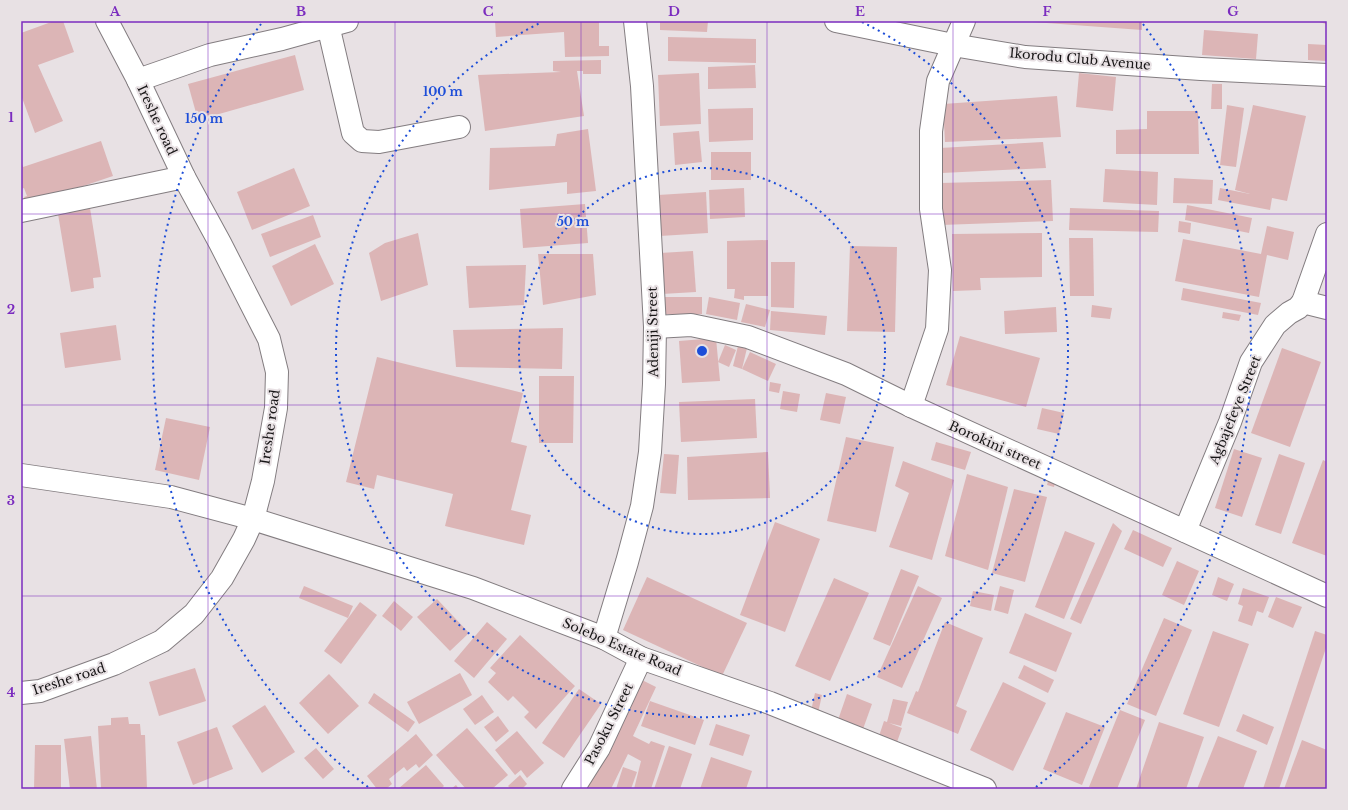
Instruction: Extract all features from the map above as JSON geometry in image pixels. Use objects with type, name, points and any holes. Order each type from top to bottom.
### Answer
[{"type":"street","name":"Ireshe road","points":[[21,693],[40,691],[114,664],[162,641],[194,614],[222,578],[254,519],[276,408],[277,372],[269,339],[184,176],[138,80],[107,21]]},
{"type":"street","name":"Adeniji Street","points":[[604,638],[642,506],[650,452],[654,384],[655,327],[642,86],[635,21]]},
{"type":"street","name":"Ikorodu Club Avenue","points":[[836,21],[953,46],[1025,57],[1201,69],[1327,75]]},
{"type":"street","points":[[911,406],[937,329],[940,270],[931,209],[931,131],[938,81],[964,21]]},
{"type":"street","points":[[138,80],[210,55],[282,39],[337,23],[353,133],[362,141],[379,142],[458,127]]},
{"type":"street","points":[[21,211],[184,176]]},
{"type":"street","points":[[1327,234],[1303,302],[1327,308]]},
{"type":"street","name":"Agbajefeye Street","points":[[1185,531],[1230,422],[1252,362],[1275,325],[1289,313],[1298,308],[1303,302]]},
{"type":"street","name":"Borokini street","points":[[655,327],[690,325],[748,337],[846,374],[911,406],[1327,596]]},
{"type":"street","name":"Solebo Estate Road","points":[[21,476],[171,496],[254,519],[473,588],[604,638],[641,658],[770,703],[985,789]]},
{"type":"street","name":"Pasoku Street","points":[[573,789],[599,748],[641,658]]},
{"type":"building","points":[[54,21],[63,21],[74,52],[38,65],[63,121],[35,133],[21,95],[21,33]]},
{"type":"building","points":[[495,21],[599,21],[599,46],[609,46],[609,56],[565,57],[564,32],[496,37]]},
{"type":"building","points":[[660,21],[708,21],[707,32],[660,30]]},
{"type":"building","points":[[1142,21],[1142,30],[1033,22]]},
{"type":"building","points":[[1316,21],[1327,21],[1326,24]]},
{"type":"building","points":[[1204,30],[1258,34],[1256,59],[1202,55]]},
{"type":"building","points":[[668,37],[756,39],[756,63],[668,61]]},
{"type":"building","points":[[1308,44],[1327,45],[1327,61],[1308,60]]},
{"type":"building","points":[[295,55],[304,90],[198,120],[188,84]]},
{"type":"building","points":[[601,60],[601,74],[583,74],[583,71],[577,71],[584,116],[485,131],[478,75],[561,72],[553,71],[553,61]]},
{"type":"building","points":[[755,65],[756,88],[708,89],[708,67]]},
{"type":"building","points":[[699,73],[701,124],[660,126],[658,75]]},
{"type":"building","points":[[1079,73],[1116,77],[1113,111],[1076,107]]},
{"type":"building","points":[[1212,84],[1222,84],[1222,109],[1211,109]]},
{"type":"building","points":[[1057,96],[1061,137],[945,142],[943,104]]},
{"type":"building","points":[[1227,105],[1244,108],[1236,167],[1220,165]]},
{"type":"building","points":[[1253,105],[1306,116],[1287,201],[1272,198],[1270,210],[1218,200],[1220,188],[1250,194],[1235,190]]},
{"type":"building","points":[[753,108],[753,140],[709,142],[708,109]]},
{"type":"building","points":[[1147,111],[1198,111],[1199,154],[1116,154],[1116,130],[1147,129]]},
{"type":"building","points":[[588,129],[596,191],[567,194],[567,182],[489,190],[490,148],[555,146],[557,134]]},
{"type":"building","points":[[699,131],[702,162],[675,165],[673,133]]},
{"type":"building","points":[[101,141],[113,176],[27,205],[24,197],[27,196],[24,188],[21,189],[21,161],[23,167]]},
{"type":"building","points":[[1043,142],[1046,168],[942,173],[940,148]]},
{"type":"building","points":[[711,152],[751,152],[751,180],[711,180]]},
{"type":"building","points":[[294,168],[310,206],[252,230],[237,192]]},
{"type":"building","points":[[1105,169],[1158,172],[1157,205],[1103,202]]},
{"type":"building","points":[[1174,178],[1213,180],[1212,204],[1173,203]]},
{"type":"building","points":[[1051,180],[1053,221],[941,225],[940,183]]},
{"type":"building","points":[[744,188],[745,217],[710,219],[709,190]]},
{"type":"building","points":[[706,192],[708,233],[660,236],[658,195]]},
{"type":"building","points":[[585,204],[588,243],[523,248],[520,209]]},
{"type":"building","points":[[1187,205],[1252,218],[1249,233],[1185,220]]},
{"type":"building","points":[[90,208],[101,277],[93,278],[94,288],[71,292],[58,214]]},
{"type":"building","points":[[1070,208],[1159,211],[1158,232],[1069,230]]},
{"type":"building","points":[[313,215],[321,237],[270,257],[261,234]]},
{"type":"building","points":[[1179,221],[1191,223],[1190,234],[1178,232]]},
{"type":"building","points":[[1267,226],[1294,232],[1288,260],[1267,255],[1259,297],[1175,281],[1183,239],[1261,254]]},
{"type":"building","points":[[418,233],[428,285],[381,301],[369,253],[385,243]]},
{"type":"building","points":[[1042,233],[1042,277],[980,278],[981,290],[953,291],[952,234]]},
{"type":"building","points":[[1069,238],[1093,238],[1094,296],[1070,296]]},
{"type":"building","points":[[768,240],[768,296],[744,296],[744,300],[734,298],[735,289],[727,289],[727,241]]},
{"type":"building","points":[[315,244],[334,284],[291,306],[272,266]]},
{"type":"building","points":[[850,246],[897,247],[895,332],[847,331]]},
{"type":"building","points":[[693,251],[696,292],[662,294],[660,253]]},
{"type":"building","points":[[538,254],[593,254],[596,295],[543,305]]},
{"type":"building","points":[[771,262],[795,262],[794,308],[771,307]]},
{"type":"building","points":[[526,265],[524,305],[469,308],[466,266]]},
{"type":"building","points":[[1183,288],[1261,303],[1258,315],[1181,300]]},
{"type":"building","points":[[662,297],[702,297],[702,314],[662,314]]},
{"type":"building","points":[[709,297],[740,303],[737,320],[706,314]]},
{"type":"building","points":[[746,304],[770,310],[765,327],[741,322]]},
{"type":"building","points":[[1092,305],[1112,308],[1110,319],[1091,317]]},
{"type":"building","points":[[1056,307],[1057,332],[1005,334],[1004,311]]},
{"type":"building","points":[[771,311],[827,316],[825,335],[770,330]]},
{"type":"building","points":[[1223,312],[1241,315],[1239,321],[1222,318]]},
{"type":"building","points":[[116,325],[121,360],[65,368],[60,333]]},
{"type":"building","points":[[563,328],[562,369],[456,367],[453,330]]},
{"type":"building","points":[[960,336],[1040,358],[1026,407],[946,385]]},
{"type":"building","points":[[716,338],[720,381],[682,383],[679,341]]},
{"type":"building","points":[[725,345],[736,350],[729,367],[718,362]]},
{"type":"building","points":[[738,346],[747,348],[742,369],[733,366]]},
{"type":"building","points":[[1282,348],[1321,362],[1290,447],[1251,433]]},
{"type":"building","points":[[750,352],[776,364],[768,381],[742,369]]},
{"type":"building","points":[[377,357],[523,393],[511,442],[527,446],[511,510],[531,515],[524,545],[445,526],[453,494],[377,475],[374,489],[346,482]]},
{"type":"building","points":[[539,376],[574,376],[573,443],[539,443]]},
{"type":"building","points":[[770,382],[781,384],[779,393],[769,391]]},
{"type":"building","points":[[783,391],[800,394],[797,412],[780,409]]},
{"type":"building","points":[[826,393],[846,397],[840,424],[820,420]]},
{"type":"building","points":[[755,399],[757,438],[681,442],[679,402]]},
{"type":"building","points":[[1042,408],[1064,413],[1059,434],[1037,429]]},
{"type":"building","points":[[166,418],[210,427],[199,480],[155,470]]},
{"type":"building","points":[[846,437],[894,447],[876,532],[827,521]]},
{"type":"building","points":[[936,442],[971,452],[965,470],[931,460]]},
{"type":"building","points":[[1234,449],[1262,458],[1242,517],[1215,508]]},
{"type":"building","points":[[768,452],[770,498],[688,500],[687,457]]},
{"type":"building","points":[[664,454],[679,455],[676,494],[660,493]]},
{"type":"building","points":[[1279,454],[1305,463],[1281,534],[1255,525]]},
{"type":"building","points":[[1323,460],[1327,462],[1327,556],[1292,543]]},
{"type":"building","points":[[903,461],[954,480],[932,560],[889,547],[909,493],[895,486]]},
{"type":"building","points":[[967,474],[1008,487],[988,570],[945,556]]},
{"type":"building","points":[[1049,477],[1056,479],[1054,487],[1047,485]]},
{"type":"building","points":[[1014,489],[1047,497],[1025,582],[992,573]]},
{"type":"building","points":[[775,522],[820,539],[785,632],[740,615]]},
{"type":"building","points":[[1113,523],[1122,531],[1081,624],[1070,619]]},
{"type":"building","points":[[1133,530],[1172,548],[1163,567],[1124,549]]},
{"type":"building","points":[[1065,531],[1095,543],[1064,619],[1035,607]]},
{"type":"building","points":[[1177,561],[1199,571],[1184,605],[1162,595]]},
{"type":"building","points":[[901,569],[919,576],[890,646],[873,639]]},
{"type":"building","points":[[647,577],[747,623],[722,676],[623,630]]},
{"type":"building","points":[[1218,577],[1234,584],[1227,601],[1212,595]]},
{"type":"building","points":[[834,578],[869,593],[830,681],[795,666]]},
{"type":"building","points":[[304,586],[353,606],[348,618],[299,598]]},
{"type":"building","points":[[918,586],[942,598],[902,688],[877,677]]},
{"type":"building","points":[[1000,586],[1014,590],[1008,614],[994,610]]},
{"type":"building","points":[[1243,588],[1269,597],[1263,613],[1257,611],[1252,626],[1238,621],[1243,606],[1238,604]]},
{"type":"building","points":[[973,591],[994,595],[991,611],[970,606]]},
{"type":"building","points":[[1276,597],[1302,607],[1293,628],[1268,617]]},
{"type":"building","points":[[437,599],[469,633],[450,651],[417,617]]},
{"type":"building","points":[[394,601],[413,617],[401,631],[382,616]]},
{"type":"building","points":[[360,602],[377,615],[341,664],[324,651]]},
{"type":"building","points":[[1025,613],[1072,633],[1056,672],[1009,653]]},
{"type":"building","points":[[1164,618],[1192,630],[1156,716],[1127,704]]},
{"type":"building","points":[[487,622],[507,639],[474,678],[454,661]]},
{"type":"building","points":[[945,622],[983,638],[956,706],[967,711],[958,734],[907,713],[916,691],[918,692]]},
{"type":"building","points":[[1213,631],[1249,644],[1219,727],[1183,714]]},
{"type":"building","points":[[1315,631],[1327,635],[1327,645],[1279,789],[1263,789]]},
{"type":"building","points":[[520,635],[575,686],[536,729],[524,717],[529,712],[513,696],[508,701],[488,682],[496,673],[490,668]]},
{"type":"building","points":[[1024,665],[1054,680],[1048,693],[1018,678]]},
{"type":"building","points":[[195,668],[206,701],[159,716],[149,682]]},
{"type":"building","points":[[460,673],[472,695],[419,724],[407,702]]},
{"type":"building","points":[[329,674],[359,706],[328,734],[299,703]]},
{"type":"building","points":[[638,678],[656,687],[633,736],[649,744],[651,741],[665,746],[651,789],[634,789],[641,761],[628,754],[611,789],[585,789]]},
{"type":"building","points":[[1003,682],[1046,703],[1013,771],[970,750]]},
{"type":"building","points":[[579,689],[601,704],[564,758],[542,743]]},
{"type":"building","points":[[374,693],[415,722],[408,732],[368,703]]},
{"type":"building","points":[[815,693],[822,695],[818,713],[811,711]]},
{"type":"building","points":[[847,694],[872,704],[863,729],[838,720]]},
{"type":"building","points":[[482,695],[494,712],[475,725],[463,709]]},
{"type":"building","points":[[893,699],[908,702],[901,726],[889,723],[902,728],[897,742],[879,736],[884,721],[887,722]]},
{"type":"building","points":[[650,701],[704,720],[695,745],[641,726]]},
{"type":"building","points":[[265,705],[295,752],[262,773],[232,726]]},
{"type":"building","points":[[1120,710],[1145,720],[1117,789],[1094,789],[1089,787]]},
{"type":"building","points":[[1066,712],[1105,727],[1082,785],[1043,769]]},
{"type":"building","points":[[1243,714],[1274,727],[1267,745],[1236,731]]},
{"type":"building","points":[[498,716],[509,731],[496,742],[484,727]]},
{"type":"building","points":[[128,717],[129,724],[140,724],[141,735],[145,735],[147,789],[101,789],[98,726],[111,725],[111,718]]},
{"type":"building","points":[[1159,722],[1204,737],[1186,789],[1136,789]]},
{"type":"building","points":[[716,724],[750,735],[743,756],[709,745]]},
{"type":"building","points":[[217,727],[233,769],[193,785],[177,742]]},
{"type":"building","points":[[467,728],[508,775],[492,789],[466,789],[436,755]]},
{"type":"building","points":[[517,731],[544,763],[527,778],[521,770],[515,775],[495,750]]},
{"type":"building","points":[[416,734],[433,755],[419,768],[416,764],[407,771],[404,767],[389,779],[392,784],[386,789],[377,789],[367,776]]},
{"type":"building","points":[[91,736],[97,789],[70,789],[64,739]]},
{"type":"building","points":[[1218,736],[1257,751],[1243,789],[1197,789]]},
{"type":"building","points":[[1302,740],[1327,750],[1327,789],[1284,789]]},
{"type":"building","points":[[35,745],[61,745],[61,789],[34,789]]},
{"type":"building","points":[[669,746],[692,754],[680,789],[654,789]]},
{"type":"building","points":[[316,748],[334,769],[323,779],[304,758]]},
{"type":"building","points":[[711,757],[752,771],[746,789],[700,789]]},
{"type":"building","points":[[426,765],[444,786],[441,789],[398,789]]},
{"type":"building","points":[[623,767],[637,772],[631,789],[616,789]]},
{"type":"building","points":[[520,775],[527,784],[522,789],[511,789],[508,786]]},
{"type":"building","points":[[456,785],[459,789],[451,789]]}]
